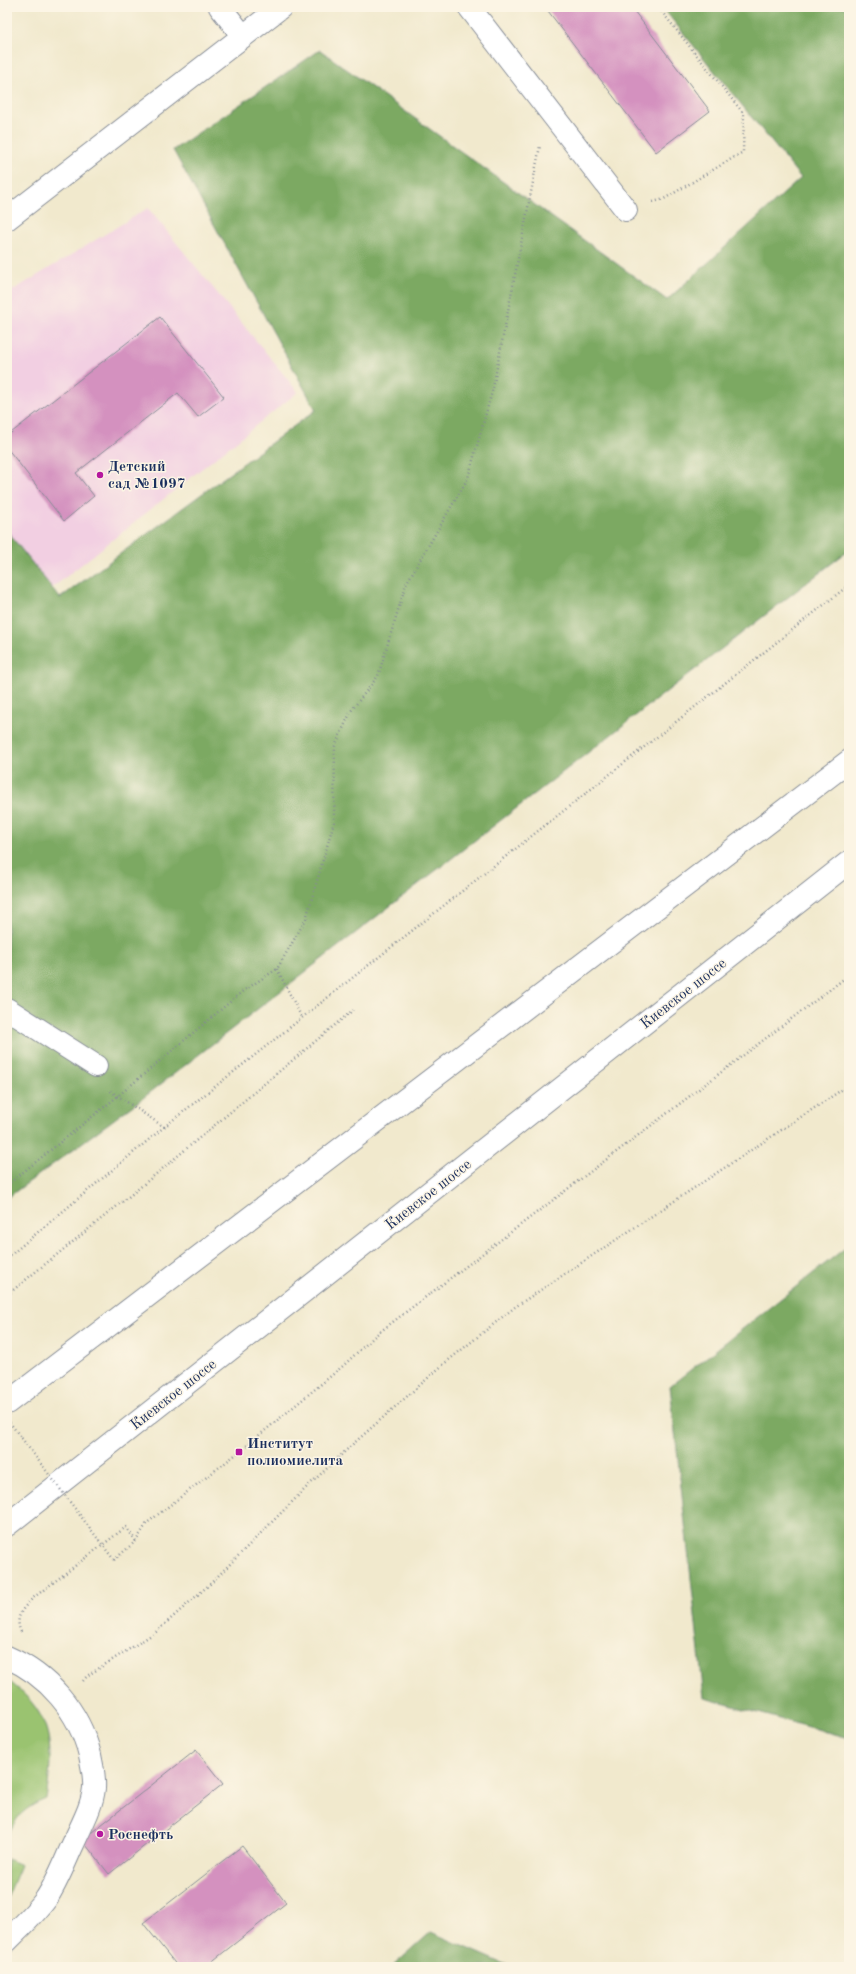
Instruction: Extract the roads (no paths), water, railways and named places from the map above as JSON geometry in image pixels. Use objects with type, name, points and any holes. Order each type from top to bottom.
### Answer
[{"type":"main road","points":[[220,7],[243,36]]},
{"type":"main road","points":[[7,219],[281,7]]},
{"type":"main road","points":[[469,7],[626,210]]},
{"type":"main road","points":[[7,1402],[849,761]]},
{"type":"main road","name":"Киевское шоссе","points":[[7,1525],[849,862]]},
{"type":"main road","points":[[7,1009],[96,1066]]},
{"type":"main road","points":[[7,1657],[38,1674],[54,1689],[71,1710],[86,1742],[94,1774],[92,1799],[82,1826],[46,1899],[7,1941]]},
{"type":"place","name":"Детский сад №1097","points":[[100,475]]},
{"type":"place","name":"Институт полиомиелита","points":[[239,1452]]},
{"type":"place","name":"Роснефть","points":[[100,1834]]}]
